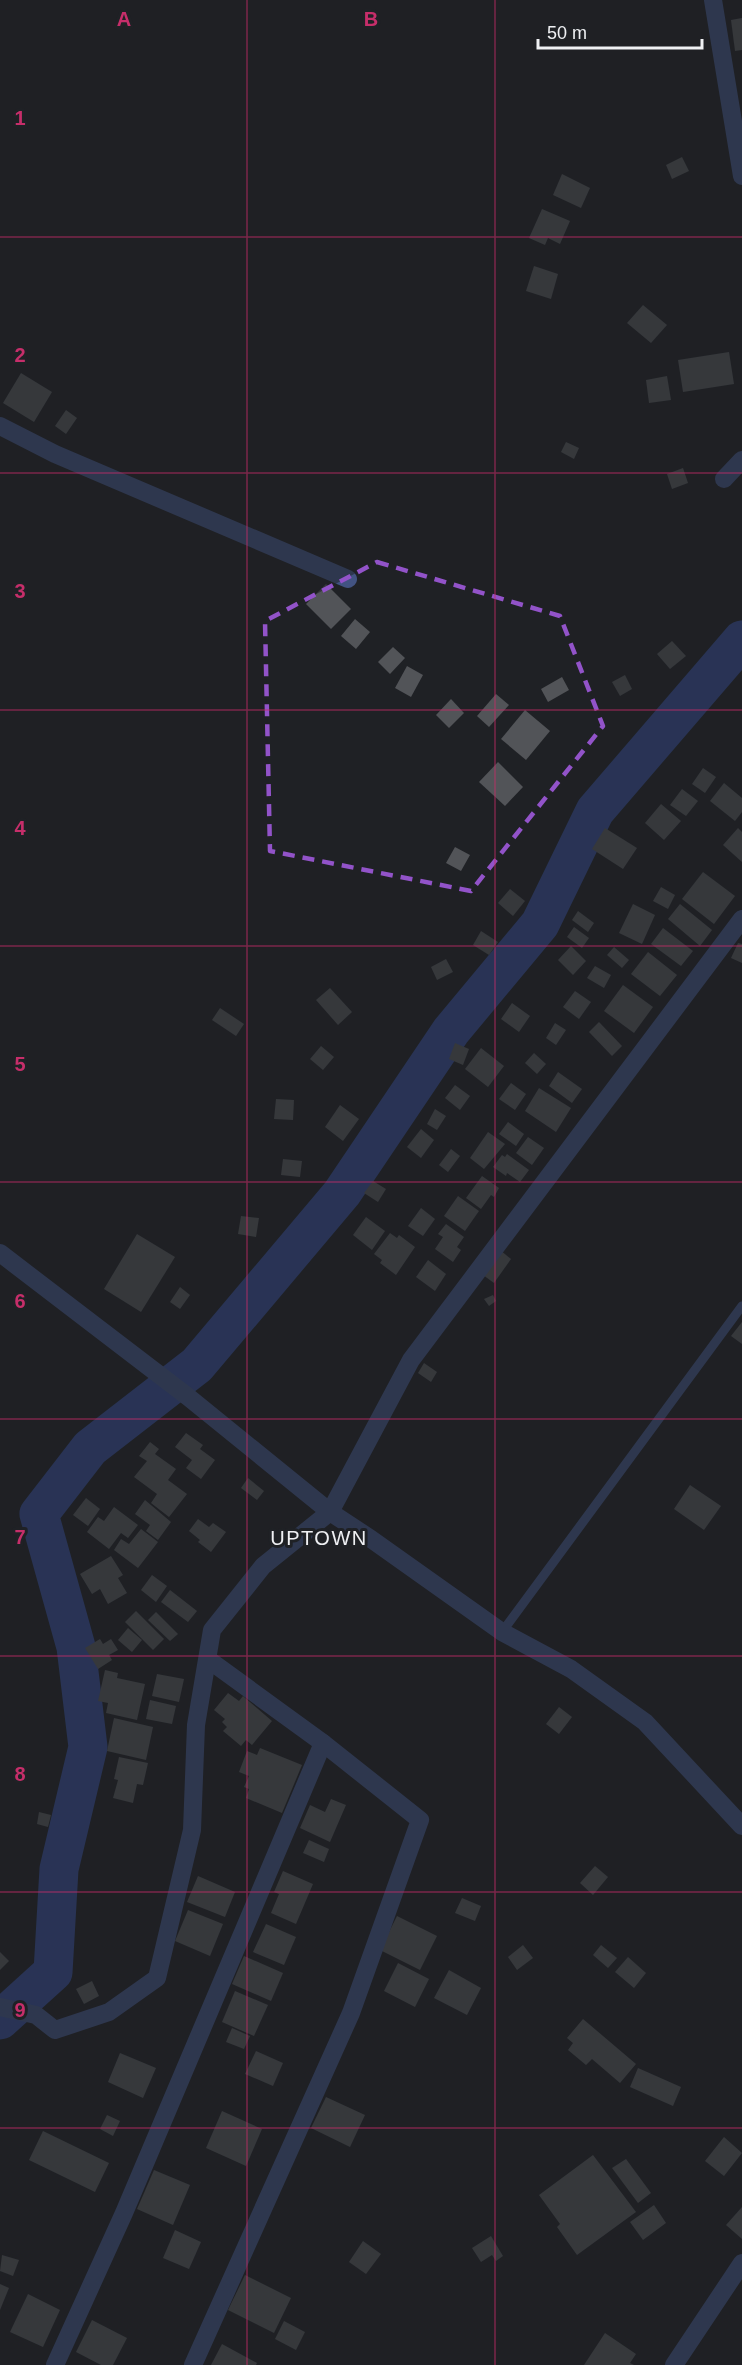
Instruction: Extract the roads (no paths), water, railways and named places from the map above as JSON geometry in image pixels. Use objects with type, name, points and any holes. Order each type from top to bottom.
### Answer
[{"type":"street","points":[[712,0],[742,176]]},
{"type":"street","points":[[0,426],[55,454],[348,579]]},
{"type":"street","points":[[724,479],[742,460]]},
{"type":"street","points":[[0,2007],[36,2015],[56,2030],[110,2012],[157,1978],[192,1830],[196,1725],[209,1660],[212,1630],[263,1566],[330,1512],[411,1360],[742,919]]},
{"type":"street","points":[[0,1253],[187,1396],[330,1512],[502,1632],[571,1669],[645,1722],[742,1826]]},
{"type":"street","points":[[193,2365],[351,2013],[420,1820],[323,1743],[209,1660]]},
{"type":"street","points":[[55,2365],[124,2213],[323,1743]]},
{"type":"street","points":[[674,2365],[742,2263]]},
{"type":"lane","points":[[502,1632],[742,1306]]},
{"type":"waterway","points":[[0,2020],[53,1972],[59,1869],[88,1747],[76,1647],[39,1514],[90,1448],[197,1365],[342,1193],[451,1031],[540,924],[595,811],[742,640]]},
{"type":"district","name":"UPTOWN","points":[[319,1538]]}]
